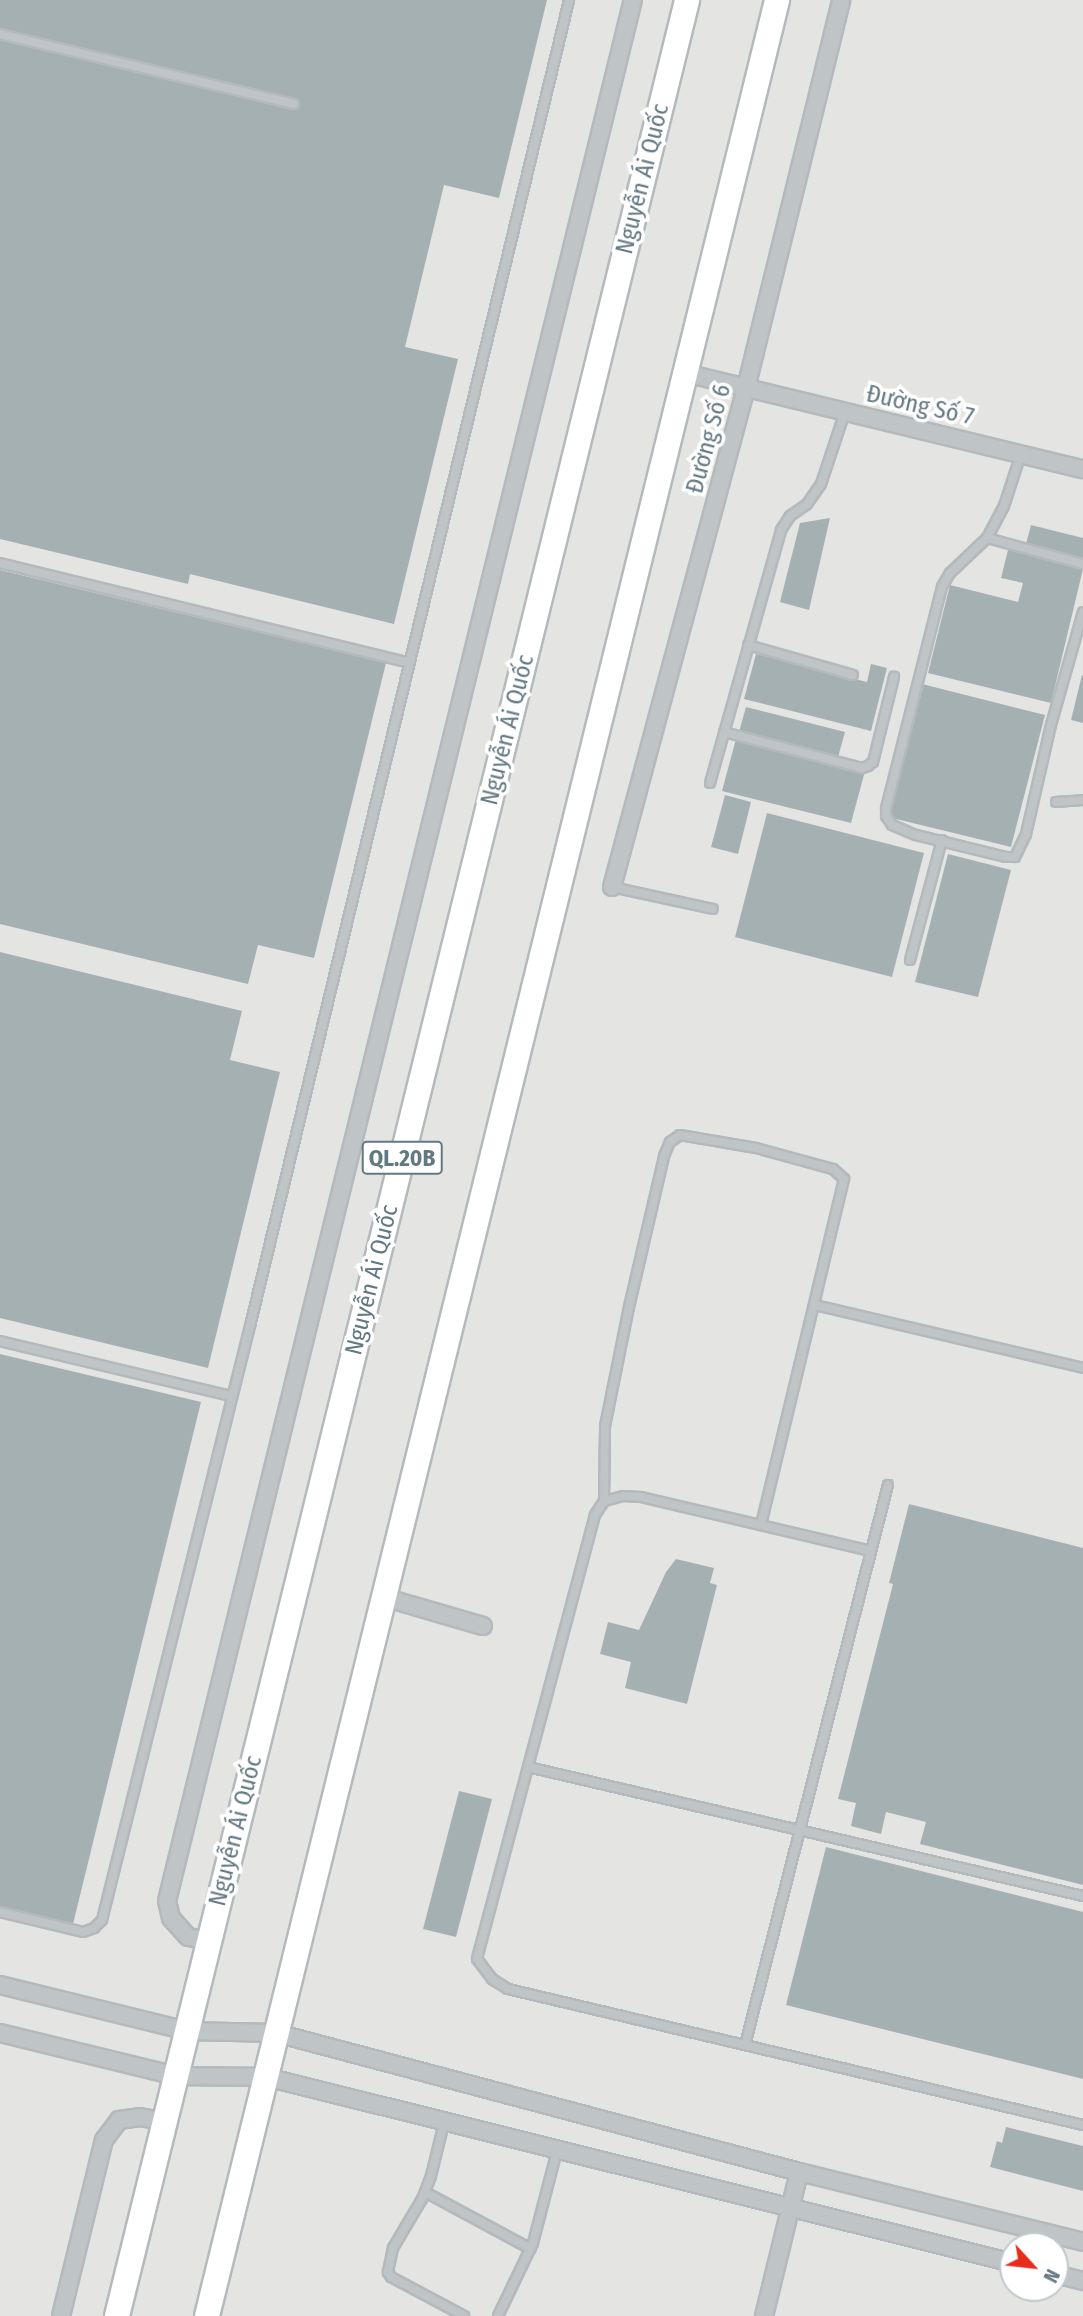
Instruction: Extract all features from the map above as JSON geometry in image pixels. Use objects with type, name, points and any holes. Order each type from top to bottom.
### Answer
[{"type":"main road","name":"Nguyễn Ái Quốc","points":[[117,2316],[687,0]]},
{"type":"main road","points":[[207,2316],[777,0]]},
{"type":"street","points":[[209,1941],[188,1937],[171,1918],[167,1901],[633,0]]},
{"type":"street","name":"Đường Số 6","points":[[612,887],[746,388],[841,0]]},
{"type":"street","name":"Đường Số 7","points":[[685,373],[1083,469]]},
{"type":"street","points":[[383,1597],[483,1626]]},
{"type":"street","points":[[0,1984],[187,2031],[276,2033],[799,2172],[1083,2242]]},
{"type":"street","points":[[0,2033],[176,2076],[266,2077],[999,2260]]},
{"type":"street","points":[[61,2316],[104,2140],[119,2120],[140,2117],[165,2122]]},
{"type":"street","points":[[764,2316],[799,2172]]},
{"type":"lane","points":[[0,1912],[83,1932],[94,1928],[102,1920],[569,0]]},
{"type":"lane","points":[[0,34],[294,104]]},
{"type":"lane","points":[[710,783],[781,530],[790,516],[807,504],[821,484],[845,412]]},
{"type":"lane","points":[[1021,454],[1004,506],[987,538],[950,573],[942,587],[886,809],[886,816],[892,825],[1006,858],[1015,857],[1022,846],[1083,612]]},
{"type":"lane","points":[[987,538],[1083,564]]},
{"type":"lane","points":[[0,563],[409,663]]},
{"type":"lane","points":[[748,645],[853,675]]},
{"type":"lane","points":[[724,732],[862,768],[873,762],[894,677]]},
{"type":"lane","points":[[1056,802],[1083,800]]},
{"type":"lane","points":[[910,960],[942,840]]},
{"type":"lane","points":[[612,887],[713,909]]},
{"type":"lane","points":[[761,1525],[844,1178],[833,1169],[756,1148],[680,1135],[670,1142],[629,1307],[605,1426],[604,1501],[595,1516],[477,1959],[482,1968],[508,1989],[1083,2125]]},
{"type":"lane","points":[[815,1305],[1083,1368]]},
{"type":"lane","points":[[0,1341],[231,1396]]},
{"type":"lane","points":[[745,2045],[888,1485]]},
{"type":"lane","points":[[604,1501],[623,1496],[640,1497],[871,1551]]},
{"type":"lane","points":[[528,1767],[1083,1896]]},
{"type":"lane","points":[[444,2123],[425,2192],[393,2248],[388,2272],[391,2277],[464,2316]]},
{"type":"lane","points":[[498,2316],[531,2249],[557,2151]]},
{"type":"lane","points":[[425,2192],[531,2249]]},
{"type":"shaded area","points":[[0,0],[1083,0],[1083,2316],[0,2316]]},
{"type":"building","points":[[0,0],[547,0],[499,198],[444,185],[405,347],[458,359],[394,624],[190,574],[188,584],[0,539]]},
{"type":"building","points":[[830,518],[809,610],[780,602],[800,523]]},
{"type":"building","points":[[1031,525],[1083,538],[1083,558],[1026,544]]},
{"type":"building","points":[[1008,550],[1083,569],[1051,703],[928,673],[950,585],[1018,602],[1023,583],[1001,578]]},
{"type":"building","points":[[0,570],[386,663],[314,958],[258,945],[248,984],[0,924]]},
{"type":"building","points":[[756,654],[867,682],[871,664],[887,668],[871,731],[744,699]]},
{"type":"building","points":[[1083,676],[1083,723],[1071,720]]},
{"type":"building","points":[[922,684],[1045,715],[1011,847],[888,817]]},
{"type":"building","points":[[746,707],[845,732],[838,757],[739,732]]},
{"type":"building","points":[[736,739],[865,771],[851,823],[722,791]]},
{"type":"building","points":[[725,795],[751,802],[738,854],[711,847]]},
{"type":"building","points":[[767,813],[924,853],[892,977],[735,937]]},
{"type":"building","points":[[948,854],[1011,870],[978,997],[915,982]]},
{"type":"building","points":[[0,952],[242,1011],[230,1060],[280,1072],[208,1368],[0,1318]]},
{"type":"building","points":[[0,1354],[201,1402],[73,1924],[0,1907]]},
{"type":"building","points":[[909,1504],[1083,1548],[1083,1885],[920,1844],[926,1822],[886,1812],[881,1834],[851,1826],[856,1803],[838,1799],[893,1584],[889,1583]]},
{"type":"building","points":[[676,1559],[714,1568],[710,1583],[717,1585],[687,1704],[625,1688],[631,1662],[600,1654],[608,1622],[639,1630],[666,1572]]},
{"type":"building","points":[[459,1791],[492,1799],[456,1937],[423,1929]]},
{"type":"building","points":[[826,1847],[1083,1912],[1083,2079],[786,2005]]},
{"type":"building","points":[[1006,2127],[1083,2146],[1083,2191],[990,2167],[997,2141],[1002,2143]]}]
